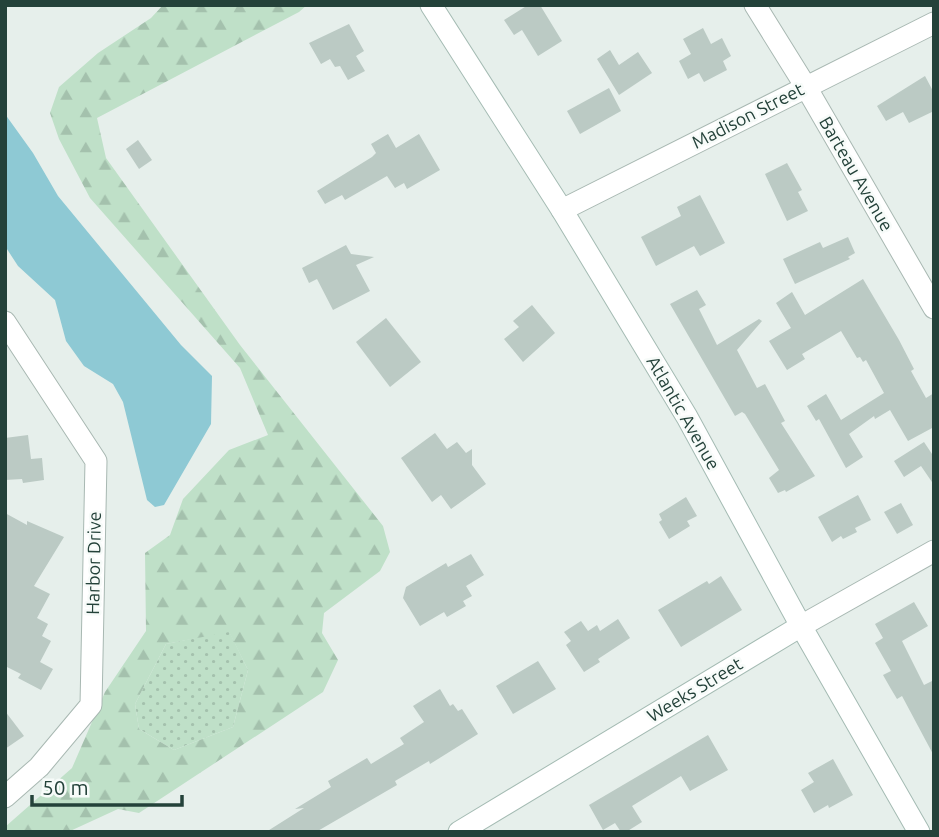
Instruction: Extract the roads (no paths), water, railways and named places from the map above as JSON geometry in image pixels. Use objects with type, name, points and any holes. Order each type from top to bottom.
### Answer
[{"type":"street","name":"Atlantic Avenue","points":[[431,5],[562,210],[687,416],[801,626],[919,832]]},
{"type":"street","name":"Barteau Avenue","points":[[755,5],[806,87],[934,308]]},
{"type":"street","name":"Madison Street","points":[[562,210],[934,23]]},
{"type":"street","name":"Harbor Drive","points":[[5,322],[96,461],[91,705],[39,767],[5,797]]},
{"type":"street","name":"Weeks Street","points":[[459,832],[801,626],[934,551]]},
{"type":"water","points":[[5,114],[33,153],[58,196],[181,345],[212,376],[211,424],[164,505],[155,507],[147,500],[123,402],[113,384],[84,366],[66,341],[55,300],[18,266],[5,246]]}]
